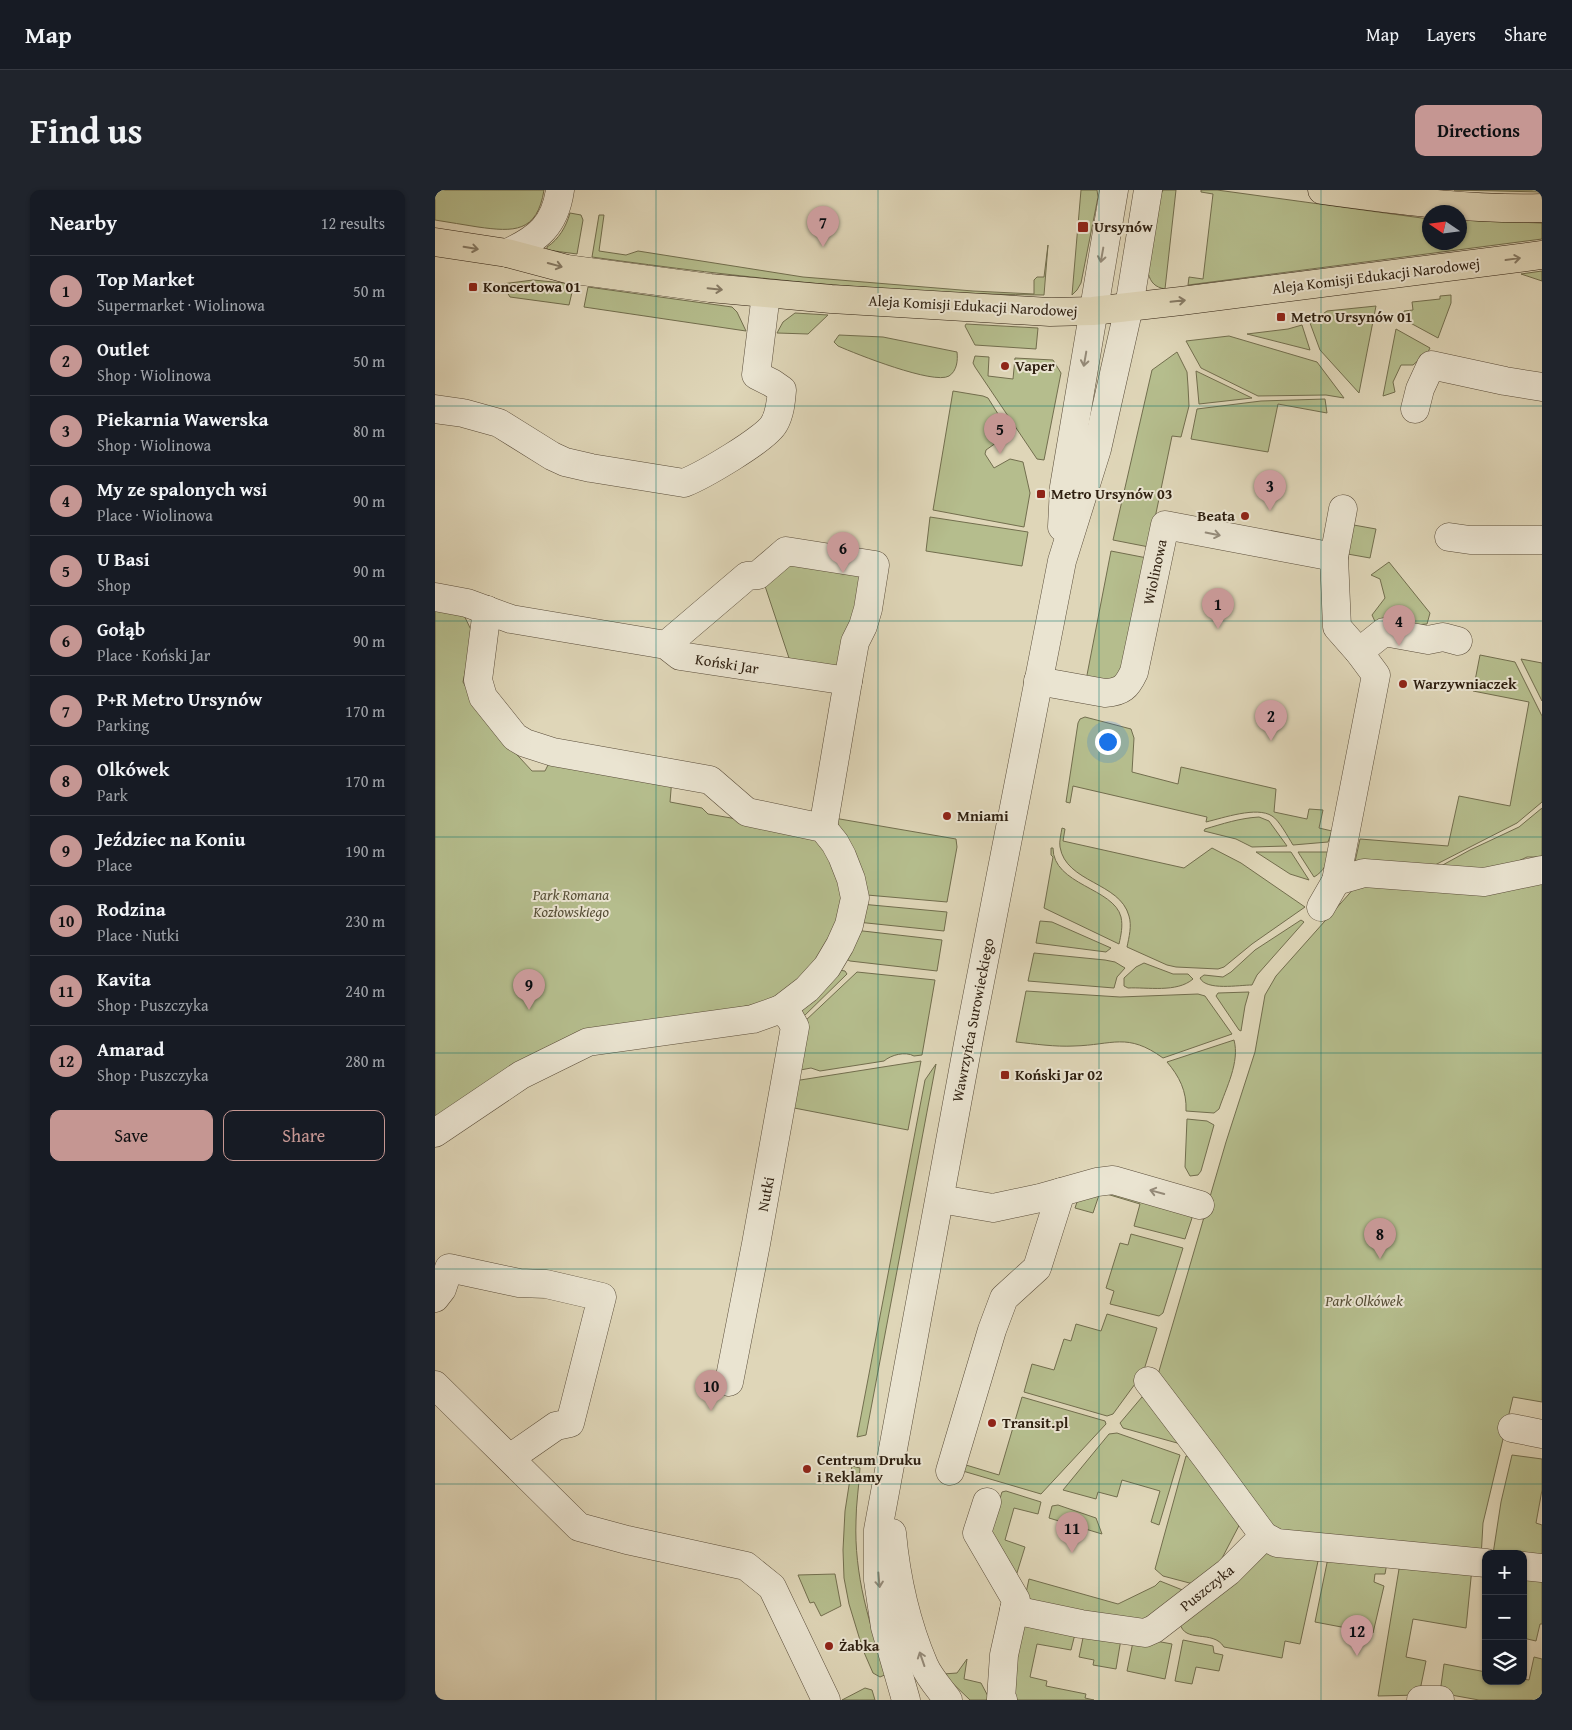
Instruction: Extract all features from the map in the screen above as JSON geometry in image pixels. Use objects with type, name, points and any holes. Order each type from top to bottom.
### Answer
[{"type":"main road","points":[[1322,190],[1434,204],[1497,208],[1542,208]]},
{"type":"main road","name":"Aleja Komisji Edukacji Narodowej","points":[[435,242],[507,253],[567,269],[710,288],[766,294],[1050,312],[1093,311],[1129,307],[1542,255]]},
{"type":"street","points":[[507,253],[528,244],[543,231],[554,214],[560,190]]},
{"type":"street","name":"Wawrzyńca Surowieckiego","points":[[1061,561],[1064,487],[1114,190]]},
{"type":"street","name":"Wawrzyńca Surowieckiego","points":[[906,1700],[885,1627],[878,1580],[878,1530],[970,1033],[1061,561],[1097,449],[1129,307],[1148,190]]},
{"type":"street","points":[[435,408],[463,413],[499,423],[565,462],[591,468],[684,482],[697,478],[765,434],[774,425],[779,411],[782,390],[756,375],[766,294]]},
{"type":"street","points":[[1415,409],[1420,389],[1431,365],[1542,387]]},
{"type":"street","points":[[1321,907],[1336,881],[1376,675],[1337,627],[1334,557],[1343,510]]},
{"type":"street","name":"Wiolinowa","points":[[1039,681],[1105,693],[1113,693],[1129,683],[1134,672],[1165,525],[1334,557]]},
{"type":"street","points":[[1449,537],[1470,540],[1542,540]]},
{"type":"street","points":[[666,645],[747,576],[759,575],[785,551],[875,565],[868,609],[863,626],[855,642],[823,828]]},
{"type":"street","name":"Koński Jar","points":[[435,597],[467,603],[511,619],[666,645],[681,656],[848,681]]},
{"type":"street","points":[[435,1133],[521,1075],[588,1042],[753,1019],[781,1009],[807,989],[827,967],[840,945],[853,912],[855,898],[851,879],[835,843],[823,828],[747,812],[710,780],[553,752],[525,743],[515,736],[483,697],[478,680],[487,610]]},
{"type":"street","points":[[1359,652],[1384,632],[1427,640],[1443,638],[1458,641]]},
{"type":"street","points":[[1336,881],[1364,873],[1484,882],[1542,870]]},
{"type":"street","name":"Nutki","points":[[729,1382],[795,1027],[790,1018],[781,1009]]},
{"type":"street","points":[[940,1199],[993,1208],[1097,1182],[1113,1180],[1200,1205]]},
{"type":"street","points":[[950,1471],[991,1330],[1004,1298],[1037,1268],[1061,1192]]},
{"type":"street","points":[[435,1298],[442,1289],[449,1268],[519,1283],[546,1284],[602,1297],[570,1423],[556,1426],[510,1458]]},
{"type":"street","points":[[1148,1381],[1264,1536],[1277,1543],[1482,1563]]},
{"type":"street","points":[[435,1385],[579,1527],[640,1543],[746,1566],[772,1587],[826,1700]]},
{"type":"street","points":[[1512,1428],[1542,1434]]},
{"type":"street","name":"Wawrzyńca Surowieckiego","points":[[887,1480],[895,1559],[904,1605],[925,1666],[946,1700]]},
{"type":"street","points":[[987,1502],[977,1533],[1016,1600],[1004,1655],[1003,1700]]},
{"type":"street","name":"Puszczyka","points":[[1014,1610],[1081,1624],[1145,1633],[1154,1629],[1228,1572],[1264,1536]]},
{"type":"street","points":[[1527,1566],[1542,1568]]},
{"type":"street","points":[[924,1700],[946,1700]]},
{"type":"street","points":[[1421,1700],[1440,1700]]},
{"type":"green space","points":[[435,190],[544,190],[541,204],[530,222],[513,229],[503,229],[435,220]]},
{"type":"green space","points":[[1081,190],[1097,190],[1098,197],[1081,283],[1072,295]]},
{"type":"green space","points":[[1163,190],[1176,190],[1165,289],[1154,284],[1148,273],[1159,197]]},
{"type":"green space","points":[[1201,190],[1217,190],[1422,218],[1422,250],[1457,250],[1188,285],[1189,277],[1203,279],[1213,194],[1201,192]]},
{"type":"green space","points":[[1454,190],[1542,190],[1542,192]]},
{"type":"green space","points":[[570,213],[581,215],[583,220],[577,254],[547,250],[547,247],[561,232]]},
{"type":"green space","points":[[599,215],[604,215],[599,251],[626,255],[638,251],[803,277],[973,291],[1034,294],[1034,280],[1037,277],[1044,277],[1048,245],[1044,295],[931,292],[818,284],[592,257]]},
{"type":"green space","points":[[1467,220],[1542,223],[1542,239],[1467,249]]},
{"type":"green space","points":[[1542,271],[1542,281],[1521,274]]},
{"type":"green space","points":[[533,280],[574,284],[569,305],[510,297],[502,284]]},
{"type":"green space","points":[[588,287],[732,307],[737,312],[746,331],[584,307]]},
{"type":"green space","points":[[1451,295],[1451,303],[1438,338],[1403,319],[1404,311],[1413,310],[1412,302],[1440,299],[1440,296]]},
{"type":"green space","points":[[1376,306],[1359,393],[1320,350],[1310,323],[1327,311]]},
{"type":"green space","points":[[795,313],[828,315],[808,334],[777,333],[783,322]]},
{"type":"green space","points":[[966,324],[1038,328],[1036,349],[975,345],[965,326]]},
{"type":"green space","points":[[1302,325],[1310,350],[1247,334],[1288,329]]},
{"type":"green space","points":[[1396,329],[1430,348],[1413,365],[1401,365],[1393,382],[1395,392],[1383,396]]},
{"type":"green space","points":[[839,335],[883,337],[957,352],[956,365],[954,371],[949,376],[941,378],[912,373],[838,346],[834,342]]},
{"type":"green space","points":[[1229,336],[1317,362],[1344,398],[1326,395],[1258,396],[1201,368],[1186,341]]},
{"type":"green space","points":[[1177,352],[1187,372],[1189,406],[1181,437],[1172,436],[1149,547],[1113,540],[1152,370]]},
{"type":"green space","points":[[975,356],[989,357],[988,376],[1013,379],[1015,358],[1053,360],[1061,373],[1044,460],[1037,459],[975,367],[973,363]]},
{"type":"green space","points":[[1196,371],[1252,398],[1199,404]]},
{"type":"green space","points":[[953,391],[988,398],[1010,433],[986,450],[985,454],[994,468],[1010,459],[1023,462],[1030,493],[1024,527],[933,510]]},
{"type":"green space","points":[[1325,399],[1327,413],[1278,404],[1268,452],[1191,439],[1197,409],[1261,401]]},
{"type":"green space","points":[[930,517],[1028,532],[1022,566],[926,551]]},
{"type":"green space","points":[[1348,524],[1376,529],[1370,558],[1342,553]]},
{"type":"green space","points":[[1111,551],[1147,558],[1125,665],[1113,681],[1088,679],[1087,675]]},
{"type":"green space","points":[[787,559],[867,577],[843,676],[793,670],[765,586],[768,579]]},
{"type":"green space","points":[[1389,562],[1430,613],[1427,624],[1378,628],[1372,615],[1385,598],[1380,579],[1371,575]]},
{"type":"green space","name":"Park Romana Kozłowskiego","points":[[435,603],[460,607],[473,634],[463,682],[484,719],[532,771],[545,771],[551,759],[672,778],[670,802],[702,808],[708,814],[812,832],[846,879],[840,929],[785,999],[625,1028],[435,1124]]},
{"type":"green space","points":[[1480,655],[1515,662],[1542,716],[1542,802],[1517,823],[1431,867],[1355,862],[1360,839],[1448,846],[1459,796],[1510,806],[1529,702],[1473,691]]},
{"type":"green space","points":[[1521,659],[1542,663],[1542,701]]},
{"type":"green space","points":[[1085,717],[1131,729],[1134,738],[1132,772],[1178,784],[1181,767],[1276,789],[1274,812],[1307,819],[1309,809],[1323,810],[1319,828],[1332,831],[1328,842],[1293,845],[1278,821],[1266,813],[1249,812],[1206,822],[1207,817],[1073,786],[1070,803],[1066,802],[1078,723],[1080,719]]},
{"type":"green space","points":[[1542,808],[1542,857],[1527,857],[1489,875],[1430,872],[1470,850],[1519,827]]},
{"type":"green space","points":[[1259,817],[1269,821],[1287,846],[1252,847],[1236,839],[1204,831],[1205,829],[1231,822]]},
{"type":"green space","points":[[834,818],[956,839],[957,847],[947,902],[867,895]]},
{"type":"green space","points":[[1062,828],[1065,829],[1063,841],[1184,868],[1212,848],[1241,863],[1305,907],[1252,944],[1224,967],[1218,969],[1167,965],[1127,947],[1130,924],[1124,905],[1105,889],[1082,876],[1064,859],[1060,847]]},
{"type":"green space","points":[[1051,848],[1053,848],[1056,860],[1063,870],[1116,907],[1122,920],[1119,944],[1044,908],[1053,857],[1051,855]]},
{"type":"green space","points":[[1256,852],[1291,852],[1309,880],[1290,874]]},
{"type":"green space","points":[[1298,852],[1329,852],[1325,866],[1314,877]]},
{"type":"green space","name":"Park Olkówek","points":[[1542,869],[1542,1402],[1513,1397],[1483,1523],[1481,1558],[1279,1534],[1157,1378],[1226,1142],[1255,1052],[1265,995],[1276,976],[1357,885]]},
{"type":"green space","points":[[861,904],[947,912],[944,931],[857,922]]},
{"type":"green space","points":[[1301,920],[1304,922],[1257,975],[1252,985],[1216,986],[1203,982],[1200,978],[1204,975],[1223,977],[1255,950]]},
{"type":"green space","points":[[1040,921],[1052,922],[1111,948],[1106,952],[1036,943]]},
{"type":"green space","points":[[854,930],[942,940],[937,971],[850,961],[846,959]]},
{"type":"green space","points":[[1034,953],[1105,960],[1115,962],[1125,968],[1117,977],[1114,988],[1028,981]]},
{"type":"green space","points":[[1144,963],[1173,974],[1188,974],[1193,979],[1170,988],[1128,988],[1124,986],[1124,978],[1136,967]]},
{"type":"green space","points":[[839,970],[845,971],[847,974],[801,1019],[795,1012]]},
{"type":"green space","points":[[857,972],[935,980],[922,1055],[894,1055],[884,1061],[820,1071],[811,1068],[795,1071],[804,1022]]},
{"type":"green space","points":[[1026,991],[1120,997],[1198,994],[1205,996],[1232,1034],[1163,1058],[1139,1045],[1120,1042],[1067,1046],[1016,1042]]},
{"type":"green space","points":[[1249,992],[1241,1031],[1216,996],[1218,993]]},
{"type":"green space","points":[[1234,1040],[1234,1066],[1219,1109],[1214,1113],[1186,1111],[1185,1097],[1181,1084],[1167,1062]]},
{"type":"green space","points":[[921,1061],[908,1130],[789,1107],[794,1081]]},
{"type":"green space","points":[[936,1064],[866,1435],[857,1437],[925,1080]]},
{"type":"green space","points":[[1187,1119],[1207,1121],[1214,1125],[1201,1171],[1198,1175],[1190,1176],[1185,1167]]},
{"type":"green space","points":[[1103,1188],[1188,1210],[1192,1218],[1185,1239],[1134,1226],[1140,1204],[1100,1192],[1093,1213],[1075,1208],[1080,1193]]},
{"type":"green space","points":[[1131,1234],[1183,1248],[1163,1313],[1159,1316],[1110,1304],[1114,1291],[1106,1288],[1120,1243],[1128,1245]]},
{"type":"green space","points":[[1107,1314],[1157,1328],[1143,1373],[1113,1414],[1107,1416],[1024,1392],[1032,1364],[1054,1370],[1064,1339],[1071,1341],[1076,1324],[1101,1331]]},
{"type":"green space","points":[[1022,1397],[1105,1421],[1106,1424],[1041,1494],[956,1469],[966,1465],[999,1475]]},
{"type":"green space","points":[[1142,1397],[1146,1397],[1188,1446],[1123,1428],[1120,1423]]},
{"type":"green space","points":[[1117,1433],[1180,1455],[1159,1525],[1151,1522],[1160,1491],[1122,1480],[1117,1497],[1098,1492],[1096,1499],[1063,1490],[1109,1434]]},
{"type":"green space","points":[[1512,1455],[1542,1459],[1542,1490],[1536,1523],[1542,1525],[1542,1561],[1527,1555],[1527,1550],[1494,1550],[1501,1502]]},
{"type":"green space","points":[[1186,1456],[1205,1464],[1243,1518],[1220,1562],[1197,1585],[1163,1576],[1155,1569]]},
{"type":"green space","points":[[852,1466],[860,1468],[856,1515],[857,1560],[864,1599],[874,1637],[887,1674],[880,1677],[873,1673],[863,1650],[849,1604],[844,1578],[845,1511]]},
{"type":"green space","points":[[1006,1491],[1041,1502],[1038,1514],[1014,1508],[1005,1540],[1025,1547],[1016,1576],[988,1537],[1002,1492]]},
{"type":"green space","points":[[1058,1505],[1096,1518],[1102,1534],[1049,1518],[1052,1506]]},
{"type":"green space","points":[[1272,1551],[1320,1552],[1300,1644],[1285,1641],[1282,1658],[1224,1647],[1213,1639],[1187,1633],[1183,1629],[1180,1623],[1255,1556]]},
{"type":"green space","points":[[1329,1553],[1388,1557],[1385,1574],[1375,1574],[1374,1582],[1384,1586],[1373,1633],[1315,1622]]},
{"type":"green space","points":[[1400,1563],[1472,1568],[1466,1628],[1413,1619],[1406,1657],[1426,1661],[1419,1695],[1378,1696]]},
{"type":"green space","points":[[1527,1571],[1542,1573],[1542,1624],[1540,1624],[1536,1641],[1527,1639]]},
{"type":"green space","points":[[835,1574],[841,1606],[821,1616],[814,1602],[810,1603],[798,1575]]},
{"type":"green space","points":[[1029,1579],[1118,1604],[1155,1586],[1160,1581],[1185,1591],[1135,1625],[1023,1607]]},
{"type":"green space","points":[[1021,1615],[1077,1626],[1071,1650],[1037,1644],[1030,1677],[1047,1681],[1046,1686],[1086,1694],[1085,1698],[1094,1700],[1012,1700]]},
{"type":"green space","points":[[1084,1633],[1121,1639],[1116,1669],[1093,1665],[1094,1660],[1079,1657]]},
{"type":"green space","points":[[1134,1637],[1172,1644],[1165,1679],[1127,1671]]},
{"type":"green space","points":[[1183,1640],[1213,1646],[1214,1653],[1223,1655],[1219,1671],[1196,1667],[1192,1684],[1175,1681]]},
{"type":"green space","points":[[1534,1657],[1542,1659],[1542,1700],[1479,1700],[1440,1693],[1444,1664],[1482,1671],[1482,1685],[1527,1685],[1527,1680],[1529,1680]]},
{"type":"green space","points":[[967,1659],[964,1679],[981,1683],[990,1700],[970,1700],[943,1674],[957,1673]]},
{"type":"green space","points":[[865,1688],[872,1690],[875,1700],[842,1700]]},
{"type":"place","name":"Ursynów","points":[[1083,227]]},
{"type":"place","name":"P+R Metro Ursynów","points":[[823,247]]},
{"type":"place","name":"Koncertowa 01","points":[[473,287]]},
{"type":"place","name":"Metro Ursynów 01","points":[[1281,317]]},
{"type":"place","name":"Vaper","points":[[1005,366]]},
{"type":"place","name":"U Basi","points":[[1000,454]]},
{"type":"place","name":"Metro Ursynów 03","points":[[1041,494]]},
{"type":"place","name":"Piekarnia Wawerska","points":[[1270,511]]},
{"type":"place","name":"Beata","points":[[1245,516]]},
{"type":"place","name":"Gołąb","points":[[843,573]]},
{"type":"place","name":"Top Market","points":[[1218,629]]},
{"type":"place","name":"My ze spalonych wsi","points":[[1399,646]]},
{"type":"place","name":"Warzywniaczek","points":[[1403,684]]},
{"type":"place","name":"Outlet","points":[[1271,741]]},
{"type":"place","name":"Mniami","points":[[947,816]]},
{"type":"place","name":"Jeździec na Koniu","points":[[529,1010]]},
{"type":"place","name":"Koński Jar 02","points":[[1005,1075]]},
{"type":"place","name":"Olkówek","points":[[1380,1259]]},
{"type":"place","name":"Rodzina","points":[[711,1411]]},
{"type":"place","name":"Transit.pl","points":[[992,1423]]},
{"type":"place","name":"Centrum Druku i Reklamy","points":[[807,1469]]},
{"type":"place","name":"Kavita","points":[[1072,1553]]},
{"type":"place","name":"Żabka","points":[[829,1646]]},
{"type":"place","name":"Amarad","points":[[1357,1656]]}]
